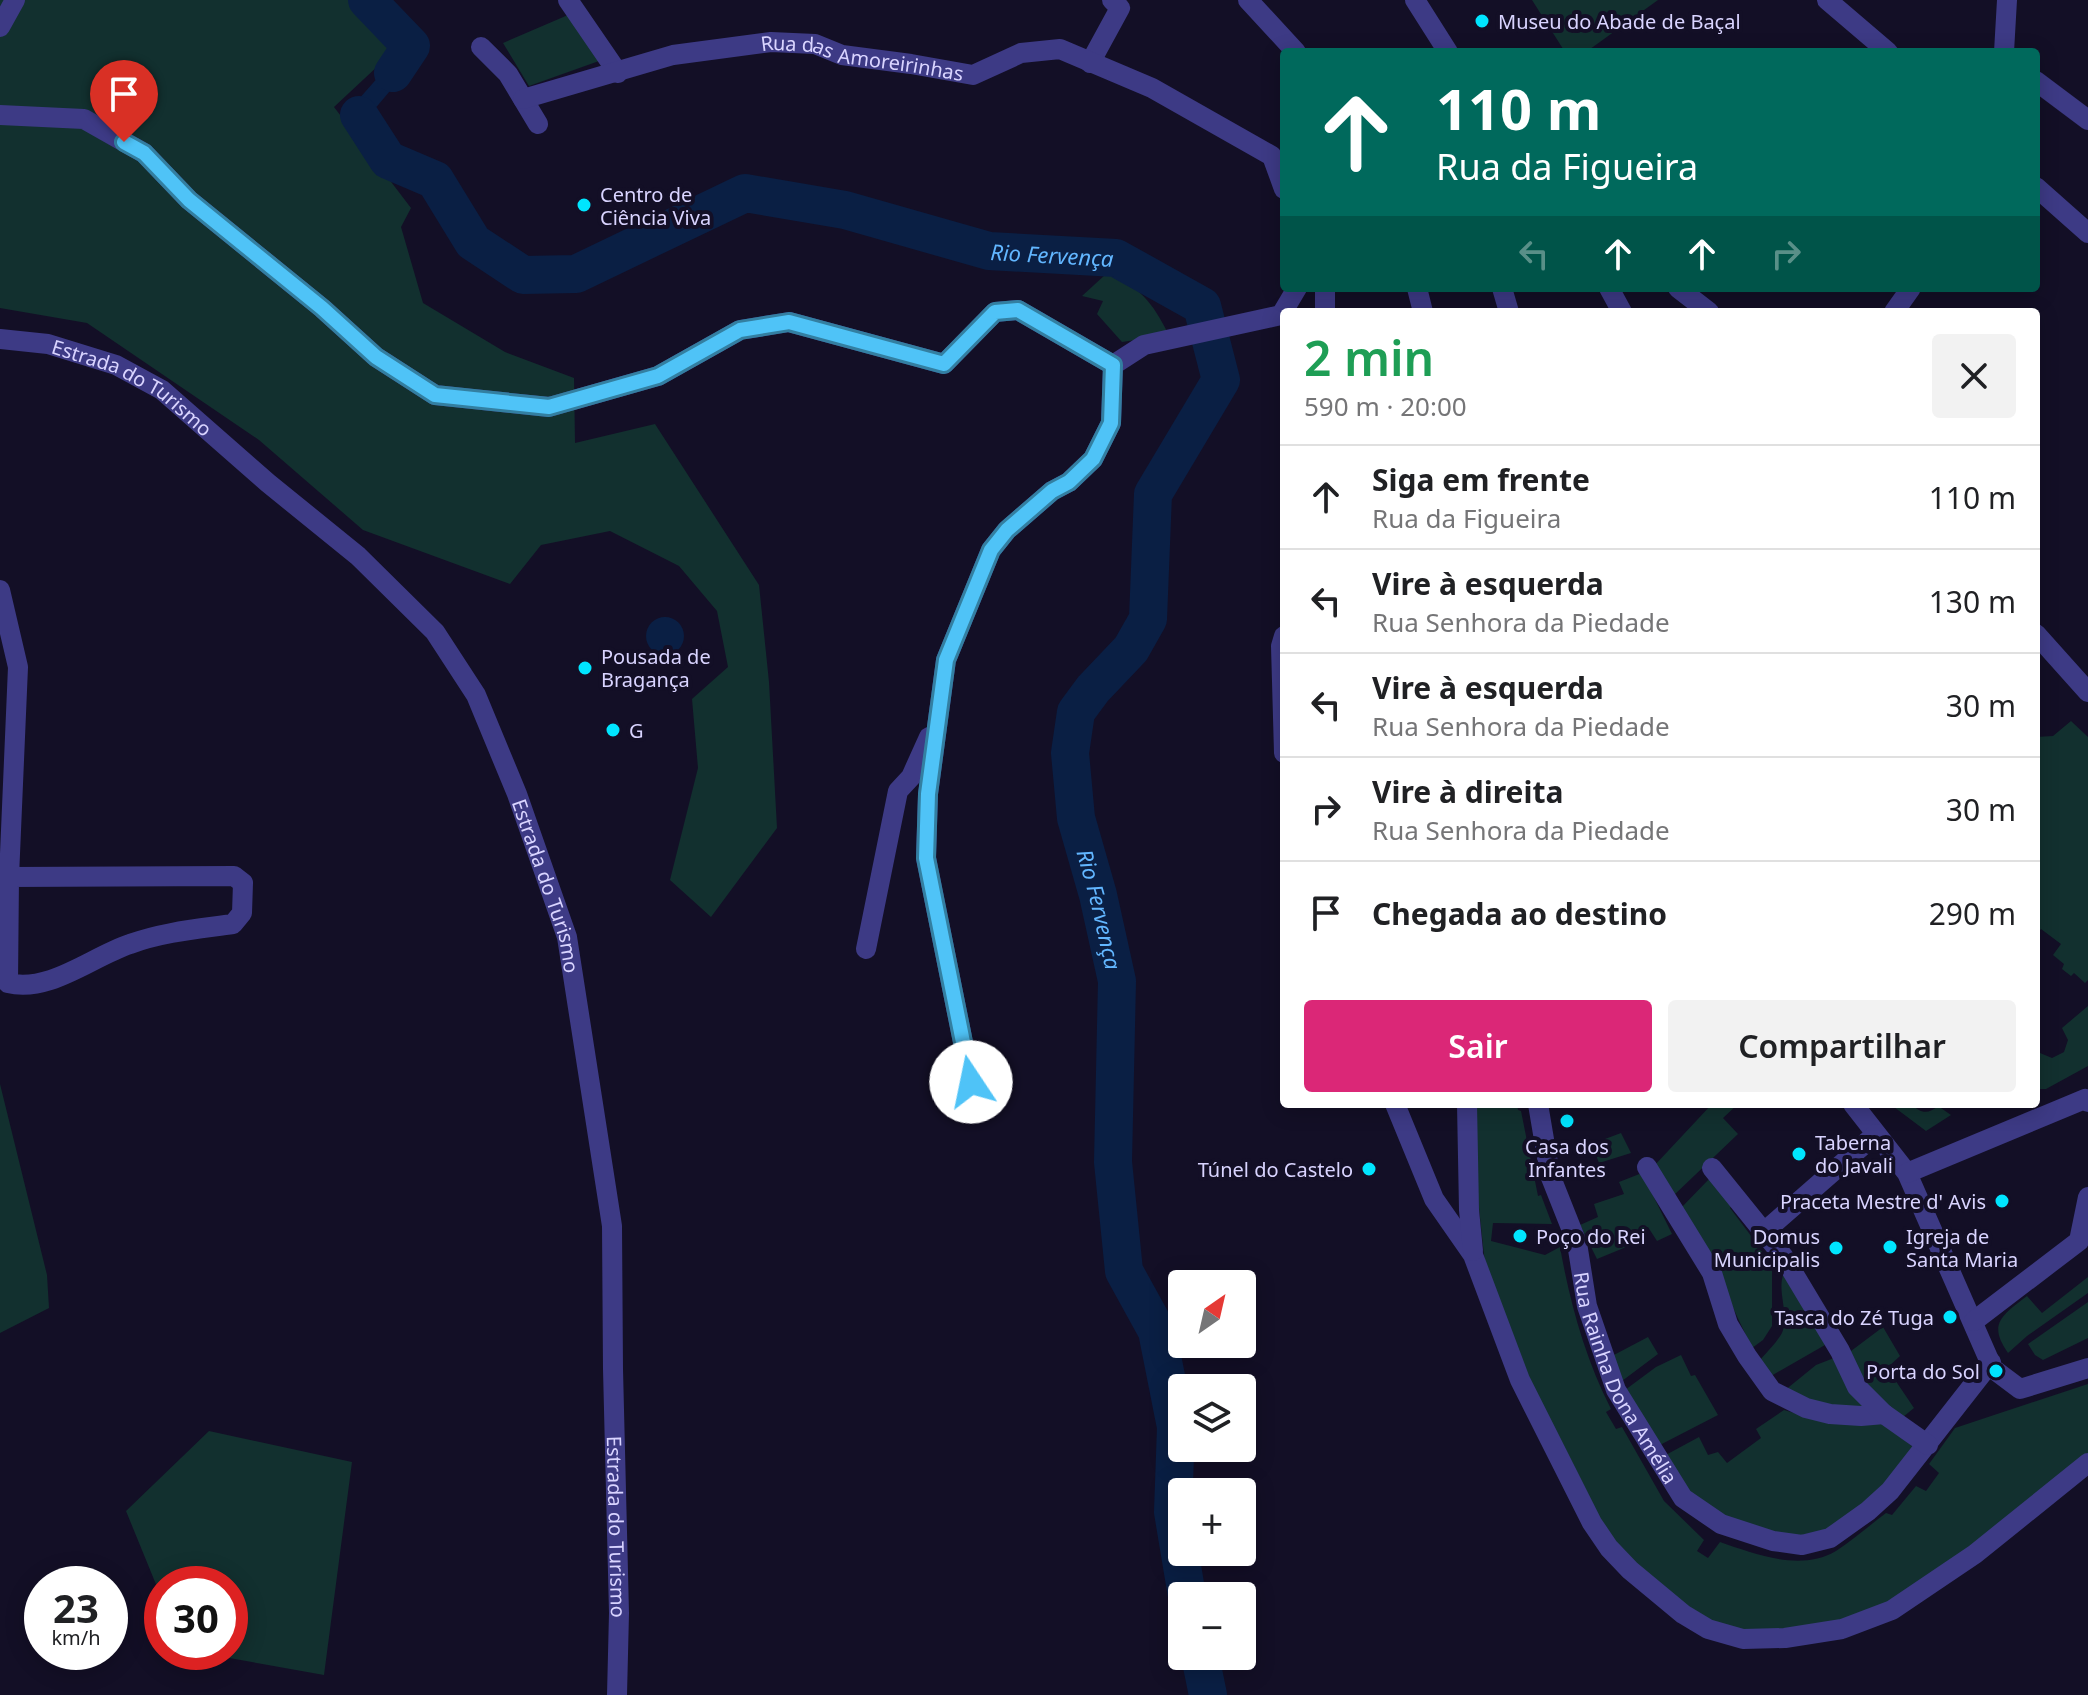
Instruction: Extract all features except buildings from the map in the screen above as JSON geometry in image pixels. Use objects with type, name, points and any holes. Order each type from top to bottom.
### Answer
[{"type":"street","points":[[0,27],[15,0]]},
{"type":"street","points":[[570,0],[618,73]]},
{"type":"street","points":[[1090,63],[1120,8],[1112,0]]},
{"type":"street","points":[[1248,0],[1292,48]]},
{"type":"street","points":[[1415,0],[1445,48]]},
{"type":"street","points":[[1827,0],[1883,48]]},
{"type":"street","points":[[2004,48],[2007,0]]},
{"type":"street","points":[[673,55],[699,37]]},
{"type":"street","name":"Rua das Amoreirinhas","points":[[523,99],[673,55],[771,42],[815,44],[842,55],[973,75],[1021,53],[1060,49],[1152,88],[1272,156],[1280,178]]},
{"type":"street","points":[[481,47],[508,74],[538,124]]},
{"type":"street","points":[[2040,84],[2088,120]]},
{"type":"street","points":[[0,115],[84,119],[144,153],[189,200],[322,308],[376,357],[435,395],[549,407],[658,376],[740,330],[789,322],[944,364],[995,312],[1018,310],[1113,365]]},
{"type":"street","points":[[2040,191],[2088,233]]},
{"type":"street","points":[[1683,292],[1704,308]]},
{"type":"street","points":[[1113,365],[1144,345],[1280,315]]},
{"type":"street","name":"Estrada do Turismo","points":[[0,339],[48,344],[116,365],[162,390],[268,483],[358,556],[435,632],[476,695],[517,794],[567,937],[612,1226],[619,1613],[617,1695]]},
{"type":"street","points":[[971,1082],[926,858],[928,794],[946,660],[991,550],[1007,530],[1052,491],[1069,482],[1093,459],[1111,423],[1113,365]]},
{"type":"street","points":[[0,590],[18,667],[4,978],[8,983],[34,986],[129,944],[174,932],[233,924],[242,913],[243,883],[234,876],[9,877]]},
{"type":"street","points":[[2040,638],[2088,692]]},
{"type":"street","points":[[866,949],[898,791],[911,777],[938,719]]},
{"type":"street","points":[[1907,1173],[2085,1099],[2088,1102]]},
{"type":"street","points":[[1397,1108],[1434,1199],[1473,1255],[1520,1380],[1592,1523],[1609,1548],[1630,1570],[1660,1597],[1708,1629],[1743,1639],[1785,1638],[1842,1629],[1892,1610],[1975,1554],[2088,1463]]},
{"type":"street","points":[[1467,1108],[1473,1255]]},
{"type":"street","name":"Rua Rainha Dona Amélia","points":[[1538,1108],[1550,1175],[1577,1243],[1587,1306],[1616,1390],[1683,1498],[1721,1524],[1773,1541],[1802,1545],[1830,1538],[1890,1491],[1994,1367]]},
{"type":"street","points":[[1856,1108],[1907,1173],[1994,1367],[2020,1389],[2088,1368]]},
{"type":"street","points":[[1764,1232],[1876,1134]]},
{"type":"street","points":[[1647,1167],[1712,1273],[1728,1324],[1772,1391],[1806,1408],[1830,1414],[1884,1414]]},
{"type":"street","points":[[1712,1168],[1783,1256],[1840,1351],[1857,1387],[1884,1414],[1928,1445]]},
{"type":"street","points":[[1974,1321],[2079,1241],[2088,1197]]},
{"type":"green space","points":[[0,0],[348,0],[395,50],[334,107],[411,208],[401,227],[423,303],[505,352],[574,378],[575,443],[655,424],[759,585],[769,682],[777,828],[711,917],[670,880],[698,768],[692,699],[728,667],[717,611],[679,566],[610,531],[541,545],[510,584],[363,530],[259,440],[87,323],[0,308]]},
{"type":"green space","points":[[1532,0],[1658,0],[1592,48],[1562,48]]},
{"type":"green space","points":[[568,15],[599,61],[529,86],[503,43]]},
{"type":"green space","points":[[1106,274],[1137,290],[1157,313],[1169,335],[1122,342],[1097,314],[1103,301],[1082,296]]},
{"type":"green space","points":[[2071,721],[2088,737],[2088,980],[2085,983],[2074,973],[2071,976],[2062,969],[2064,964],[2053,955],[2061,944],[2040,930],[2040,737],[2053,736]]},
{"type":"green space","points":[[2088,1006],[2088,1066],[2046,1089],[2040,1089],[2040,1053],[2052,1058],[2064,1052],[2068,1040],[2062,1028]]},
{"type":"green space","points":[[0,1084],[47,1275],[49,1308],[0,1333]]},
{"type":"green space","points":[[1474,1108],[1518,1108],[1521,1111],[1538,1196],[1541,1195],[1552,1224],[1493,1223],[1491,1241],[1545,1255],[1560,1247],[1580,1330],[1593,1370],[1611,1409],[1606,1412],[1616,1429],[1622,1427],[1664,1501],[1704,1540],[1697,1551],[1708,1558],[1720,1542],[1763,1556],[1793,1561],[1822,1557],[1836,1551],[1886,1513],[1892,1515],[1916,1486],[1926,1491],[1939,1473],[1929,1464],[1955,1428],[2088,1384],[2088,1454],[1985,1539],[1886,1606],[1840,1624],[1785,1633],[1735,1632],[1695,1615],[1636,1568],[1604,1526],[1526,1377],[1485,1264],[1476,1180]]},
{"type":"green space","points":[[1708,1108],[1734,1108],[1723,1118],[1738,1134],[1673,1196],[1654,1166]]},
{"type":"green space","points":[[1895,1108],[1916,1108],[1925,1112],[1941,1108],[1951,1115],[1926,1131]]},
{"type":"green space","points":[[1621,1133],[1631,1153],[1599,1163],[1596,1155],[1610,1149],[1605,1139]]},
{"type":"green space","points":[[1642,1173],[1672,1234],[1657,1241],[1648,1227],[1632,1232],[1636,1243],[1597,1259],[1580,1225],[1598,1217],[1594,1204],[1624,1194],[1619,1182]]},
{"type":"green space","points":[[1711,1177],[1733,1204],[1730,1208],[1770,1261],[1772,1326],[1763,1340],[1752,1348],[1681,1208]]},
{"type":"green space","points":[[1784,1273],[1809,1311],[1825,1345],[1771,1376],[1760,1360],[1780,1336],[1784,1326],[1781,1287]]},
{"type":"green space","points":[[2088,1277],[2088,1293],[2008,1353],[1998,1327],[2005,1314],[2027,1296],[2042,1313]]},
{"type":"green space","points":[[2088,1302],[2088,1338],[2043,1360],[2035,1355],[2028,1344]]},
{"type":"green space","points":[[1883,1327],[1900,1356],[1887,1368],[1914,1408],[1903,1417],[1862,1386],[1847,1354]]},
{"type":"green space","points":[[1648,1337],[1658,1354],[1622,1381],[1612,1356]]},
{"type":"green space","points":[[1681,1355],[1691,1376],[1695,1375],[1718,1415],[1656,1447],[1625,1390],[1656,1367]]},
{"type":"green space","points":[[1834,1358],[1868,1408],[1832,1410],[1784,1391],[1816,1365]]},
{"type":"green space","points":[[1784,1410],[1801,1415],[1884,1423],[1913,1447],[1890,1484],[1826,1531],[1807,1537],[1732,1522],[1688,1493],[1662,1457],[1699,1437],[1708,1455],[1718,1452],[1727,1463],[1761,1438],[1756,1429]]},
{"type":"green space","points":[[209,1431],[352,1462],[324,1675],[248,1661],[248,1566],[148,1566],[126,1511]]},
{"type":"water","points":[[402,28],[422,53],[368,117],[392,150],[378,162],[343,117],[395,58],[398,42],[393,40]]},
{"type":"water","points":[[665,617],[678,623],[684,636],[678,649],[665,655],[652,649],[646,636],[652,623]]},
{"type":"waterway","name":"Rio Fervença","points":[[367,0],[411,46],[393,73]]},
{"type":"waterway","name":"Rio Fervença","points":[[359,115],[388,160],[435,180],[473,242],[523,275],[576,274],[745,193],[845,210],[989,251],[1116,258],[1202,306],[1221,380],[1153,494],[1148,619],[1131,649],[1076,712],[1070,753],[1076,818],[1098,895],[1117,981],[1113,1162],[1124,1271],[1157,1331],[1176,1427],[1173,1512],[1185,1582]]},
{"type":"waterway","name":"Rio Fervença","points":[[1203,1670],[1208,1695]]},
{"type":"place","name":"Museu do Abade de Baçal","points":[[1482,21]]},
{"type":"place","name":"Centro de Ciência Viva","points":[[584,205]]},
{"type":"place","name":"Pousada de Bragança","points":[[585,668]]},
{"type":"place","name":"G","points":[[613,730]]},
{"type":"place","name":"Casa dos Infantes","points":[[1567,1121]]},
{"type":"place","name":"Taberna do Javali","points":[[1799,1154]]},
{"type":"place","name":"Túnel do Castelo","points":[[1369,1169]]},
{"type":"place","name":"Praceta Mestre d' Avis","points":[[2002,1201]]},
{"type":"place","name":"Poço do Rei","points":[[1520,1236]]},
{"type":"place","name":"Igreja de Santa Maria","points":[[1890,1247]]},
{"type":"place","name":"Domus Municipalis","points":[[1836,1248]]},
{"type":"place","name":"Tasca do Zé Tuga","points":[[1950,1317]]},
{"type":"place","name":"Porta do Sol","points":[[1996,1371]]},
{"type":"route","points":[[124,142],[144,153],[189,200],[322,308],[376,357],[435,395],[549,407],[658,376],[740,330],[789,322],[944,364],[995,312],[1018,310],[1113,365],[1111,423],[1093,459],[1069,482],[1052,491],[1007,530],[991,550],[946,660],[928,794],[926,858],[971,1082]]}]
